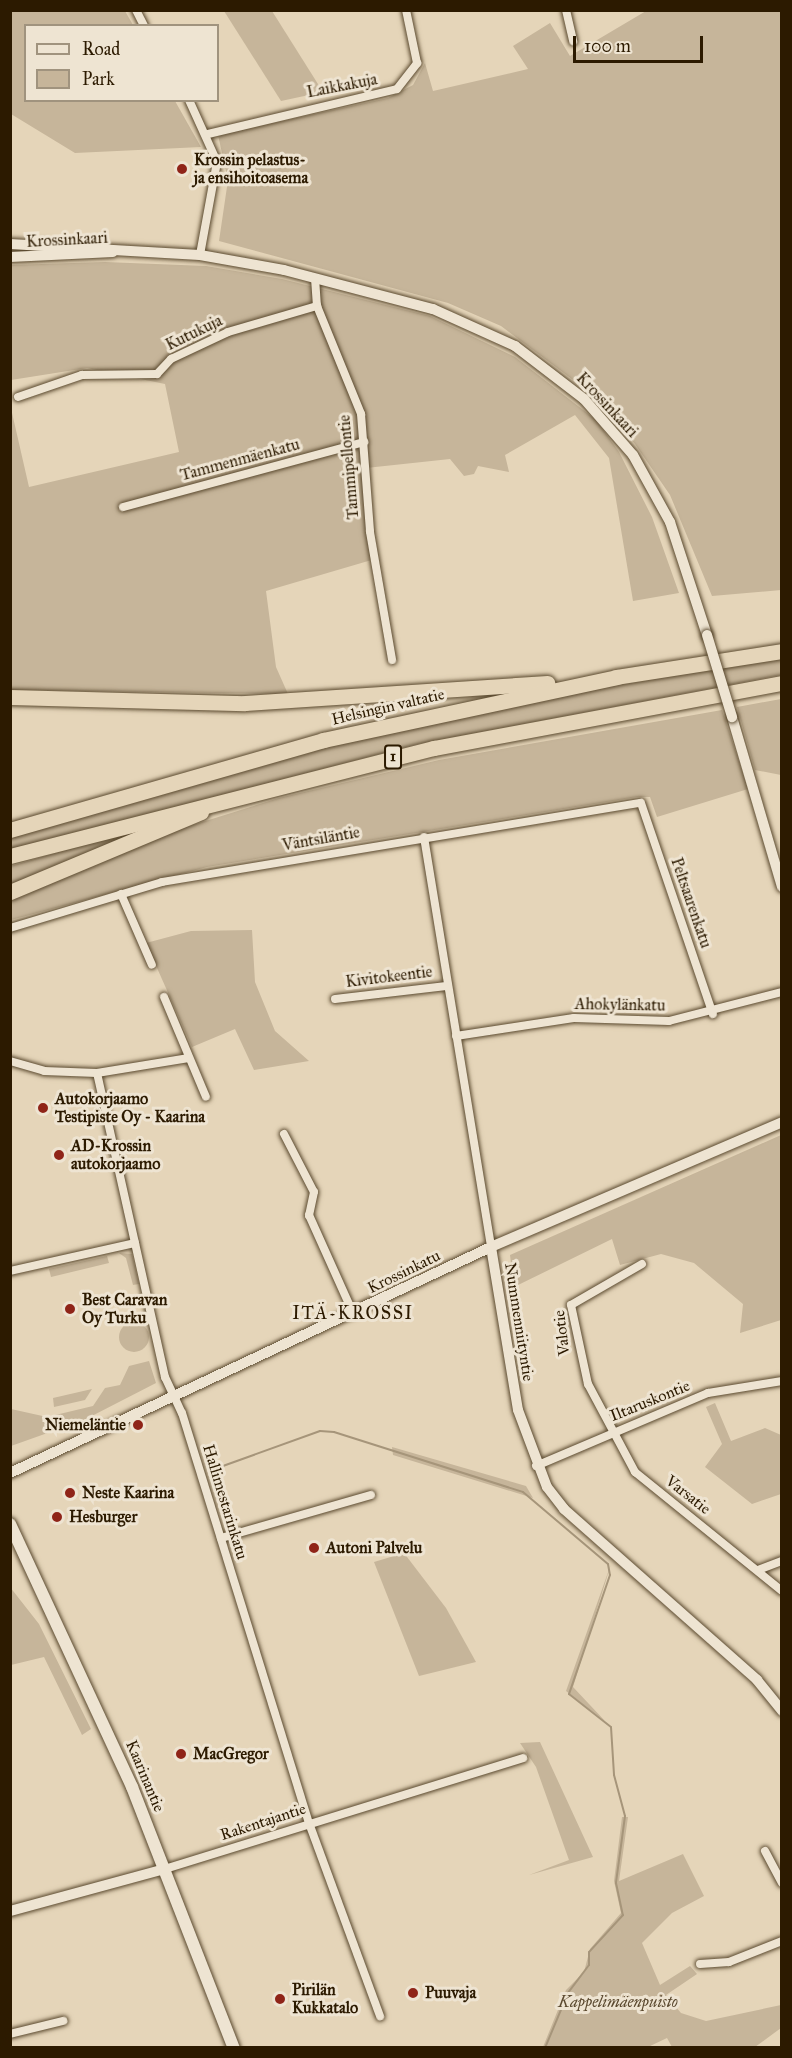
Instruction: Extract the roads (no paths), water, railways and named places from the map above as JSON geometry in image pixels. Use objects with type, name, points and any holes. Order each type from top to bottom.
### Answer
[{"type":"highway","name":"Helsingin valtatie","points":[[10,830],[323,740],[616,677],[782,651]]},
{"type":"highway","points":[[10,697],[245,703],[616,677]]},
{"type":"highway","name":"1","points":[[10,856],[270,786],[598,713],[782,683]]},
{"type":"highway","points":[[10,892],[270,786]]},
{"type":"main road","name":"Kaarinantie","points":[[10,1524],[165,1869],[234,2048]]},
{"type":"street","points":[[136,10],[143,24]]},
{"type":"street","name":"Laikkakuja","points":[[208,134],[403,85],[418,57],[406,10]]},
{"type":"street","points":[[566,10],[573,41]]},
{"type":"street","points":[[190,102],[208,134],[218,173],[200,255]]},
{"type":"street","name":"Krossinkaari","points":[[10,244],[200,255],[315,278],[460,318],[537,360],[584,399],[633,455],[661,501],[707,635],[782,887]]},
{"type":"street","name":"Krossinkaari","points":[[10,257],[125,251]]},
{"type":"street","name":"Tammipellontie","points":[[315,278],[317,306],[355,393],[364,442],[370,532],[392,660]]},
{"type":"street","name":"Kutukuja","points":[[18,397],[82,375],[157,374],[171,359],[209,340],[317,306]]},
{"type":"street","name":"Tammenmäenkatu","points":[[123,507],[364,442]]},
{"type":"street","name":"Väntsiläntie","points":[[10,928],[162,882],[641,803]]},
{"type":"street","name":"Peltsaarenkatu","points":[[641,803],[713,1014]]},
{"type":"street","name":"Nummenniityntie","points":[[424,837],[446,986],[518,1410],[536,1466],[564,1509],[757,1680],[782,1711]]},
{"type":"street","points":[[121,894],[152,966]]},
{"type":"street","name":"Kivitokeentie","points":[[334,999],[446,986]]},
{"type":"street","name":"Ahokylänkatu","points":[[456,1036],[574,1018],[669,1022],[713,1014],[782,992]]},
{"type":"street","points":[[164,997],[206,1097]]},
{"type":"street","points":[[10,1061],[44,1071],[97,1072],[189,1058]]},
{"type":"street","name":"Hallimestarinkatu","points":[[97,1072],[163,1369],[175,1398],[221,1538],[309,1823],[380,2016]]},
{"type":"street","name":"Krossinkatu","points":[[10,1473],[175,1398],[491,1247],[782,1122]]},
{"type":"street","points":[[284,1134],[314,1192],[309,1215],[353,1313]]},
{"type":"street","points":[[10,1271],[135,1243]]},
{"type":"street","name":"Valotie","points":[[612,1433],[581,1365],[571,1305],[642,1264]]},
{"type":"street","name":"Iltaruskontie","points":[[536,1466],[718,1390],[782,1381]]},
{"type":"street","name":"Varsatie","points":[[612,1433],[635,1472],[782,1591]]},
{"type":"street","points":[[221,1538],[372,1495]]},
{"type":"street","points":[[758,1570],[782,1561]]},
{"type":"street","name":"Rakentajantie","points":[[10,1911],[165,1869],[523,1758]]},
{"type":"street","points":[[765,1851],[782,1883]]},
{"type":"street","points":[[700,1964],[729,1962],[782,1941]]},
{"type":"street","points":[[10,2034],[63,2021]]},
{"type":"waterway","points":[[209,1471],[320,1431],[334,1432],[523,1492],[608,1564],[610,1575],[569,1694],[611,1727],[614,1775],[625,1816],[616,1883],[623,1915],[589,1952],[589,1965],[568,1993],[545,2048]]},
{"type":"place","name":"Krossin pelastus- ja ensihoitoasema","points":[[182,169]]},
{"type":"place","name":"Autokorjaamo Testipiste Oy - Kaarina","points":[[43,1108]]},
{"type":"place","name":"AD-Krossin autokorjaamo","points":[[59,1155]]},
{"type":"place","name":"Best Caravan Oy Turku","points":[[70,1309]]},
{"type":"place","name":"Niemeläntie","points":[[138,1425]]},
{"type":"place","name":"Neste Kaarina","points":[[70,1493]]},
{"type":"place","name":"Hesburger","points":[[57,1517]]},
{"type":"place","name":"Autoni Palvelu","points":[[314,1548]]},
{"type":"place","name":"MacGregor","points":[[181,1754]]},
{"type":"place","name":"Puuvaja","points":[[413,1993]]},
{"type":"place","name":"Pirilän Kukkatalo","points":[[280,1999]]},
{"type":"district","name":"ITÄ-KROSSI","points":[[353,1313]]},
{"type":"park label","name":"Kappelimäenpuisto","points":[[618,2002]]}]
